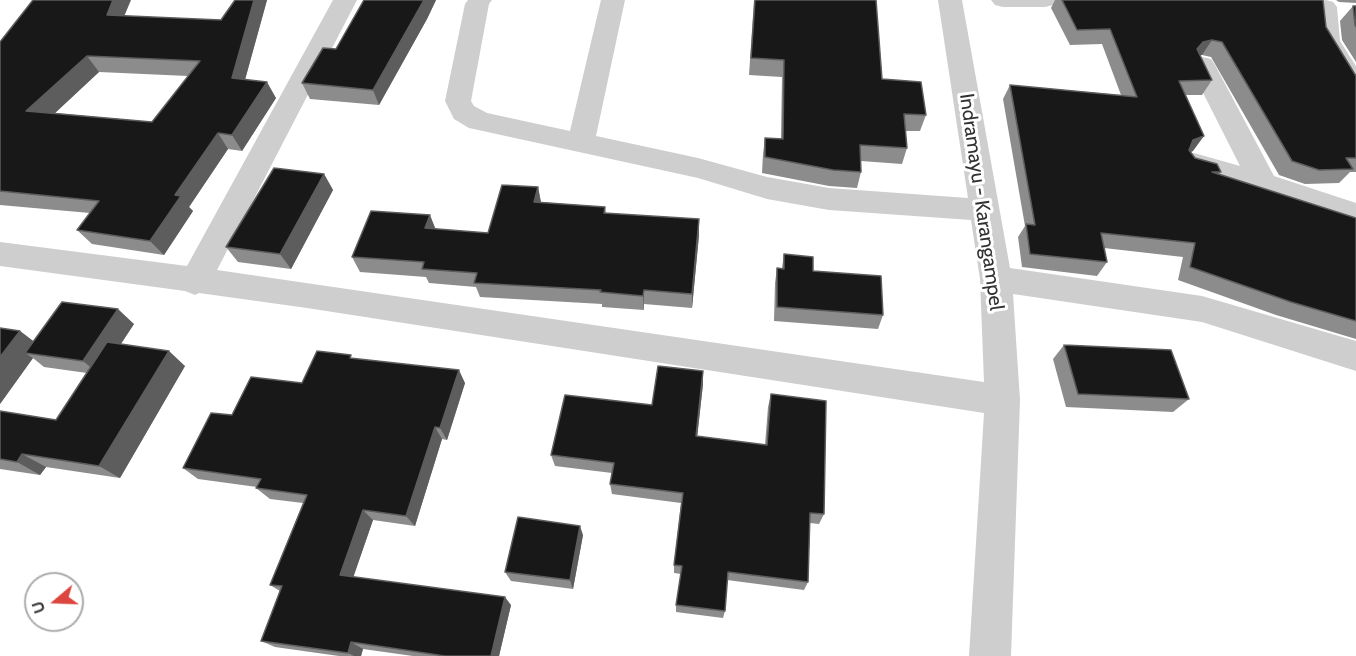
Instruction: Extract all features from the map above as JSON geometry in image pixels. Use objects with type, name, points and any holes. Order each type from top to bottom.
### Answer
[{"type":"street","points":[[195,282],[345,0]]},
{"type":"street","points":[[480,0],[477,4],[458,101],[464,112],[479,121],[698,168],[767,188],[829,199],[985,210]]},
{"type":"street","points":[[581,142],[613,0]]},
{"type":"street","name":"Indramayu - Karangampel","points":[[950,0],[996,279],[1002,400],[990,656]]},
{"type":"street","points":[[1003,0],[1045,0]]},
{"type":"street","points":[[1314,3],[1333,11],[1351,14]]},
{"type":"street","points":[[1314,3],[1328,41],[1356,88]]},
{"type":"street","points":[[1202,65],[1263,183]]},
{"type":"street","points":[[1194,163],[1263,183],[1356,215]]},
{"type":"street","points":[[0,254],[195,282],[307,295],[1002,400]]},
{"type":"street","points":[[996,279],[1193,307],[1356,356]]},
{"type":"building","points":[[33,0],[113,0],[107,15],[221,20],[235,0],[254,0],[232,78],[267,82],[232,135],[218,133],[175,195],[181,196],[150,241],[77,230],[99,201],[0,191],[0,42]],"holes":[[[87,56],[200,61],[152,122],[26,111]]]},
{"type":"building","points":[[364,0],[424,0],[373,90],[302,83],[323,48],[336,49]]},
{"type":"building","points":[[755,0],[876,0],[882,79],[921,82],[926,115],[904,114],[907,148],[860,145],[861,172],[833,170],[765,157],[765,138],[783,139],[784,60],[751,58]]},
{"type":"building","points":[[1062,0],[1323,0],[1326,27],[1356,76],[1356,158],[1346,158],[1353,169],[1319,170],[1292,161],[1222,42],[1212,40],[1203,42],[1197,49],[1212,80],[1179,81],[1204,136],[1193,140],[1189,150],[1195,158],[1217,164],[1221,172],[1212,172],[1356,218],[1356,321],[1291,302],[1190,267],[1195,243],[1101,233],[1107,262],[1030,254],[1026,224],[1035,225],[1010,85],[1137,97],[1110,29],[1077,30]]},
{"type":"building","points":[[1353,6],[1356,6],[1356,27],[1355,25]]},
{"type":"building","points":[[274,168],[324,174],[280,254],[226,247]]},
{"type":"building","points":[[502,185],[538,187],[534,202],[605,207],[604,213],[699,219],[692,294],[644,290],[643,296],[600,292],[601,290],[474,283],[477,273],[422,269],[424,262],[352,257],[371,211],[430,215],[425,228],[488,233]]},
{"type":"building","points":[[784,254],[813,257],[813,271],[881,276],[883,315],[777,307],[777,268],[784,269]]},
{"type":"building","points":[[62,302],[118,309],[83,361],[25,353]]},
{"type":"building","points":[[0,328],[20,331],[0,357]]},
{"type":"building","points":[[107,342],[169,351],[99,466],[22,454],[17,462],[0,459],[0,411],[56,420]]},
{"type":"building","points":[[1064,345],[1171,350],[1189,399],[1078,394]]},
{"type":"building","points":[[317,351],[351,355],[350,358],[459,370],[440,428],[435,427],[406,516],[363,510],[340,575],[505,597],[491,656],[445,656],[351,642],[348,653],[261,641],[282,586],[270,585],[307,495],[256,488],[261,479],[183,468],[211,413],[232,415],[251,377],[302,383]]},
{"type":"building","points":[[658,366],[703,371],[696,436],[767,445],[771,394],[826,401],[824,514],[810,513],[808,582],[728,572],[725,611],[676,605],[682,566],[674,565],[683,493],[610,484],[614,463],[551,455],[565,395],[652,405]]},
{"type":"building","points":[[518,517],[580,526],[570,580],[505,572]]}]
